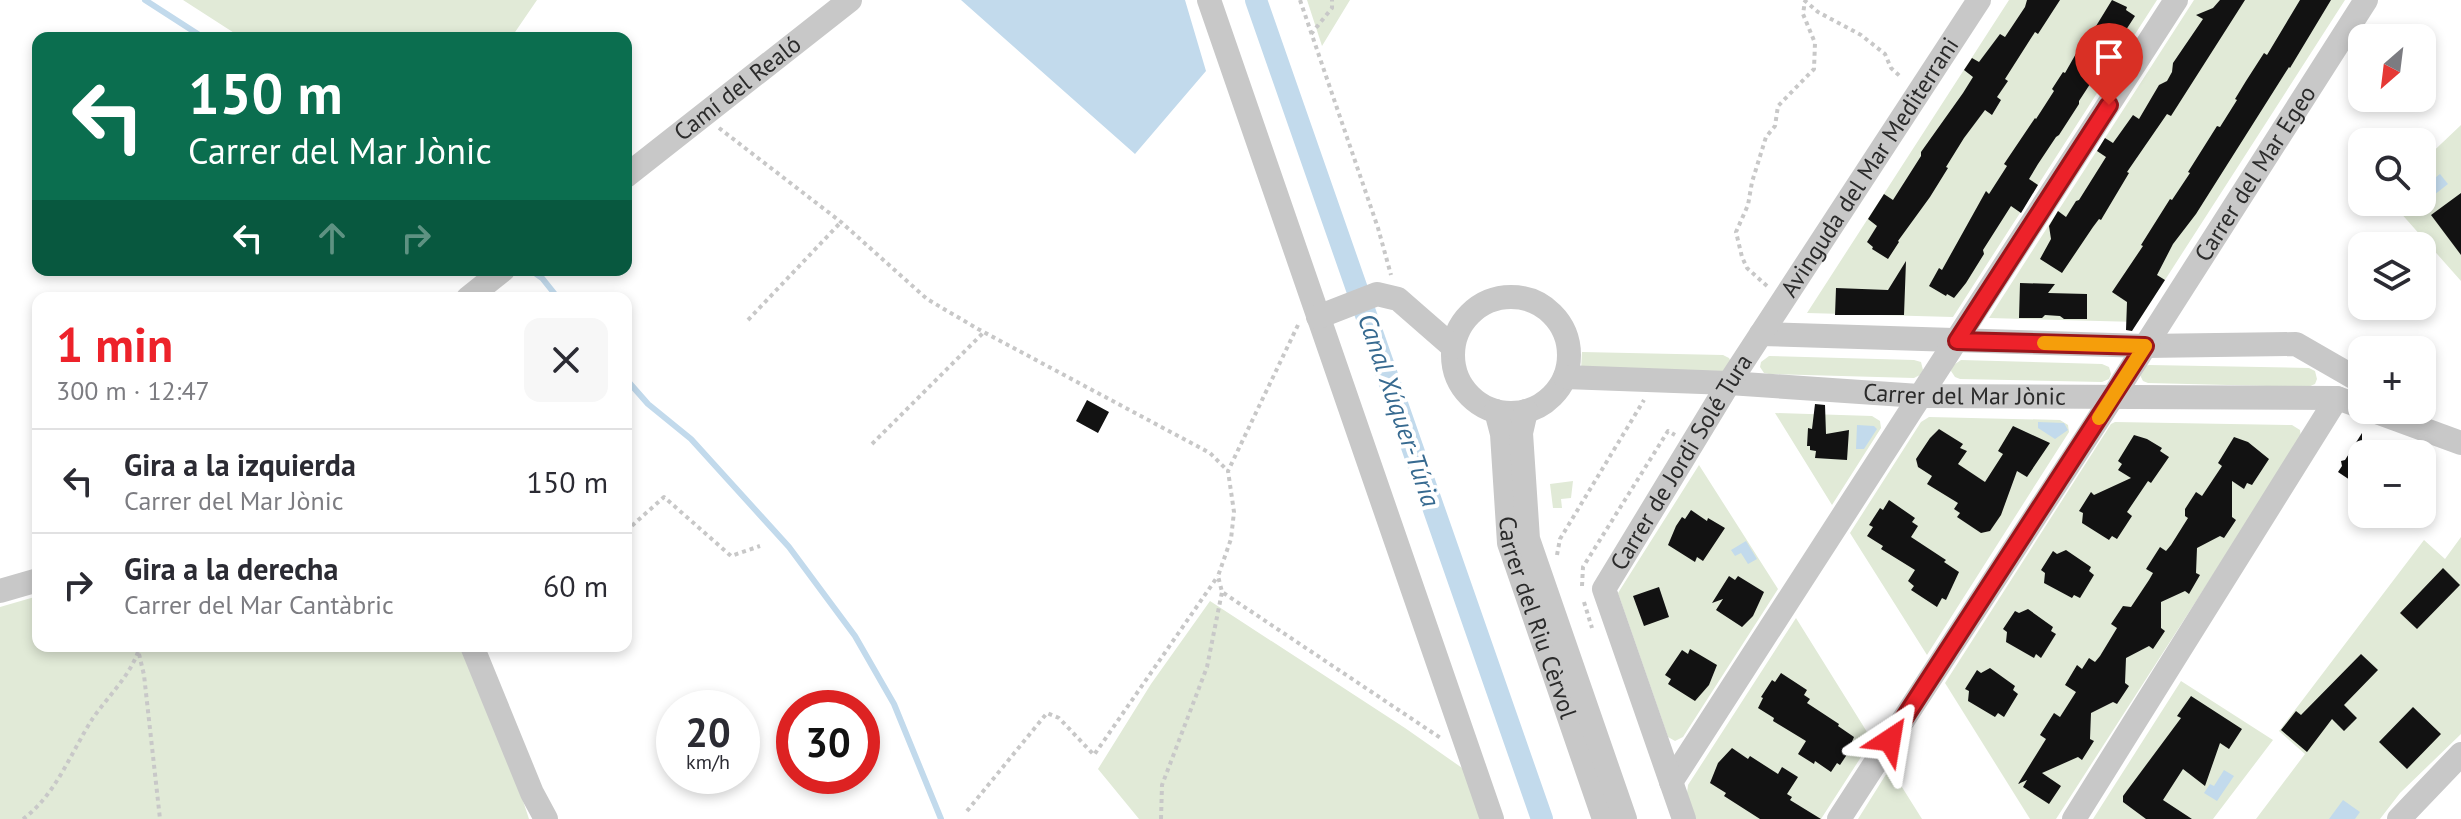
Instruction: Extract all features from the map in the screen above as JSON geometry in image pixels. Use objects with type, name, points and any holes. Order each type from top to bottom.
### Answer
[{"type":"street","name":"Camí del Realó","points":[[632,171],[850,0]]},
{"type":"street","points":[[1209,0],[1325,314],[1492,819]]},
{"type":"street","name":"Avinguda del Mar Mediterrani","points":[[1761,334],[1979,0]]},
{"type":"street","points":[[1671,782],[2176,0]]},
{"type":"street","name":"Carrer del Mar Egeo","points":[[1839,819],[2366,0]]},
{"type":"street","points":[[476,292],[496,276]]},
{"type":"street","points":[[1325,314],[1388,297],[1453,347]]},
{"type":"street","points":[[1506,297],[1525,298],[1543,307],[1558,320],[1566,338],[1569,358],[1565,377],[1542,404],[1526,411],[1496,411],[1480,404],[1463,386],[1453,364],[1453,347],[1459,329],[1470,313],[1487,302],[1506,297]]},
{"type":"street","points":[[1761,334],[2145,346],[2296,344],[2348,374]]},
{"type":"street","name":"Carrer de Jordi Solé Tura","points":[[1684,819],[1604,589],[1761,334]]},
{"type":"street","name":"Carrer del Mar Jònic","points":[[1565,377],[1729,383],[1919,396],[2337,398],[2348,402]]},
{"type":"street","points":[[2074,819],[2337,398]]},
{"type":"street","name":"Carrer del Riu Cèrvol","points":[[1496,411],[1502,434],[1509,543],[1604,819]]},
{"type":"street","name":"Carrer del Riu Cèrvol","points":[[1526,411],[1521,433],[1528,539],[1625,819]]},
{"type":"street","points":[[2412,424],[2461,441]]},
{"type":"street","points":[[2434,424],[2461,441]]},
{"type":"street","points":[[0,591],[32,582]]},
{"type":"street","points":[[474,652],[532,793],[546,819]]},
{"type":"street","points":[[2399,819],[2461,754]]},
{"type":"path","points":[[1300,0],[1378,228],[1388,297]]},
{"type":"path","points":[[1311,34],[1332,8],[1332,0]]},
{"type":"path","points":[[1804,0],[1818,12],[1861,35],[1885,54],[1891,68],[1918,93]]},
{"type":"path","points":[[1784,299],[1747,268],[1736,232],[1748,205],[1766,137],[1775,126],[1778,106],[1814,69],[1815,43],[1803,14],[1804,0]]},
{"type":"path","points":[[704,116],[841,222],[927,299],[1210,453],[1228,471]]},
{"type":"path","points":[[748,320],[841,222]]},
{"type":"path","points":[[967,811],[1047,713],[1059,718],[1094,755],[1218,576],[1231,539],[1234,512],[1228,471],[1296,325],[1325,314]]},
{"type":"path","points":[[872,444],[984,332]]},
{"type":"path","points":[[632,526],[664,497],[731,556],[760,546]]},
{"type":"path","points":[[1161,819],[1162,785],[1207,667],[1222,592],[1218,576]]},
{"type":"path","points":[[1222,592],[1471,758]]},
{"type":"path","points":[[23,819],[39,807],[138,652]]},
{"type":"path","points":[[140,652],[160,819]]},
{"type":"green space","points":[[183,0],[537,0],[515,32],[233,32]]},
{"type":"green space","points":[[1307,0],[1350,0],[1322,46]]},
{"type":"green space","points":[[2009,0],[2157,0],[1953,317],[1807,313]]},
{"type":"green space","points":[[2194,0],[2345,0],[2138,322],[1989,318]]},
{"type":"green space","points":[[2461,125],[2461,281],[2436,253],[2436,232],[2418,232],[2403,216],[2436,216],[2436,149]]},
{"type":"green space","points":[[1582,352],[1723,355],[1732,364],[1729,371],[1581,370]]},
{"type":"green space","points":[[1769,356],[1914,360],[1921,362],[1923,370],[1914,378],[1769,374],[1760,367]]},
{"type":"green space","points":[[1961,360],[2102,364],[2109,367],[2111,374],[2109,379],[2102,382],[1960,379],[1951,371],[1952,366]]},
{"type":"green space","points":[[2144,366],[2309,368],[2315,371],[2317,379],[2315,384],[2308,387],[2148,383],[2140,375]]},
{"type":"green space","points":[[1775,413],[1872,416],[1880,421],[1881,428],[1832,505]]},
{"type":"green space","points":[[1929,417],[2060,420],[2068,425],[2069,432],[1927,655],[1850,533],[1921,422]]},
{"type":"green space","points":[[2115,422],[2292,425],[2300,430],[2301,438],[2056,819],[2030,819],[1945,683]]},
{"type":"green space","points":[[1699,465],[1778,589],[1683,737],[1675,741],[1668,737],[1618,593]]},
{"type":"green space","points":[[1573,481],[1571,498],[1561,499],[1562,508],[1553,508],[1550,484]]},
{"type":"green space","points":[[2461,537],[2461,734],[2400,793],[2380,819],[2256,819],[2305,754],[2279,731],[2424,540],[2445,559]]},
{"type":"green space","points":[[32,598],[32,652],[470,652],[488,694],[529,819],[0,819],[0,607]]},
{"type":"green space","points":[[1210,601],[1465,770],[1482,819],[1139,819],[1098,769],[1151,684]]},
{"type":"green space","points":[[1796,618],[1872,740],[1821,819],[1696,819],[1687,793],[1688,785]]},
{"type":"green space","points":[[2181,681],[2273,740],[2213,819],[2093,819]]},
{"type":"green space","points":[[1890,768],[1922,819],[1858,819]]},
{"type":"water","points":[[961,0],[1185,0],[1206,71],[1135,154]]},
{"type":"water","points":[[2440,174],[2448,184],[2436,193],[2436,177]]},
{"type":"water","points":[[2038,422],[2064,423],[2068,430],[2055,439],[2038,428]]},
{"type":"water","points":[[1857,425],[1877,429],[1864,449],[1856,449]]},
{"type":"water","points":[[1746,541],[1757,559],[1748,564],[1741,553],[1735,556],[1731,550]]},
{"type":"water","points":[[2224,770],[2234,776],[2217,801],[2204,793],[2210,784],[2214,786]]},
{"type":"water","points":[[2343,800],[2360,812],[2355,819],[2329,819]]},
{"type":"building","points":[[2027,0],[2060,0],[2005,79],[2008,81],[1997,97],[2001,100],[1992,115],[1985,110],[1964,138],[1930,197],[1888,259],[1867,242],[1877,226],[1868,219],[1884,194],[1893,200],[1921,152],[1963,93],[1973,77],[1964,70],[1972,58],[1979,62],[2000,34],[2005,37]]},
{"type":"building","points":[[2112,0],[2127,7],[2126,10],[2135,16],[2124,33],[2133,39],[2116,64],[2107,58],[2029,179],[2038,185],[2021,213],[2011,206],[1954,298],[1929,286],[1939,268],[1942,270],[1986,191],[1989,194],[2007,166],[2004,164]]},
{"type":"building","points":[[2220,0],[2245,0],[2171,116],[2167,114],[2127,172],[2101,220],[2062,273],[2040,259],[2051,239],[2049,226],[2058,211],[2066,217],[2079,200],[2106,157],[2097,151],[2105,138],[2113,143],[2133,115],[2139,119],[2159,85],[2167,81],[2173,63],[2203,19],[2196,15],[2213,8]]},
{"type":"building","points":[[2300,0],[2331,0],[2196,214],[2173,244],[2157,275],[2165,280],[2132,331],[2126,330],[2127,302],[2112,292]]},
{"type":"building","points":[[2461,193],[2461,255],[2432,216],[2436,216],[2436,211]]},
{"type":"building","points":[[1906,261],[1904,315],[1835,315],[1836,288],[1888,290]]},
{"type":"building","points":[[2020,283],[2055,284],[2048,293],[2087,294],[2087,319],[2045,315],[2042,318],[2019,318]]},
{"type":"building","points":[[1087,400],[1109,412],[1098,433],[1076,421]]},
{"type":"building","points":[[1815,404],[1825,405],[1826,434],[1849,430],[1847,460],[1815,458],[1816,451],[1807,446]]},
{"type":"building","points":[[2013,426],[2050,443],[2027,477],[2017,471],[2001,515],[1990,531],[1981,533],[1957,517],[1960,513],[1954,509],[1958,503],[1927,484],[1932,476],[1918,467],[1916,459],[1939,429],[1963,444],[1960,448],[1967,451],[1958,464],[1985,482],[2003,454],[1998,451]]},
{"type":"building","points":[[2134,435],[2162,448],[2160,451],[2169,457],[2127,512],[2132,516],[2117,539],[2112,536],[2109,540],[2082,523],[2083,513],[2079,511],[2091,492],[2094,495],[2131,478],[2118,470],[2122,464],[2118,461]]},
{"type":"building","points":[[2234,437],[2248,442],[2269,459],[2252,485],[2247,483],[2244,489],[2232,481],[2232,517],[2236,520],[2224,538],[2220,536],[2197,548],[2196,573],[2200,575],[2189,594],[2185,591],[2161,602],[2161,628],[2165,631],[2153,649],[2149,646],[2126,658],[2125,683],[2129,686],[2117,704],[2113,702],[2091,713],[2090,739],[2094,741],[2082,760],[2078,757],[2042,773],[2061,786],[2049,804],[2023,787],[2027,780],[2018,784],[2046,739],[2040,735],[2054,713],[2060,717],[2076,692],[2065,685],[2077,665],[2082,669],[2089,658],[2095,662],[2100,656],[2117,628],[2111,624],[2123,606],[2131,607],[2149,580],[2153,573],[2146,569],[2160,547],[2166,551],[2171,545],[2188,518],[2185,509],[2196,492],[2202,496],[2222,466],[2218,463]]},
{"type":"building","points":[[2348,455],[2348,479],[2338,472],[2341,461]]},
{"type":"building","points":[[1889,500],[1915,518],[1912,522],[1918,526],[1911,537],[1959,572],[1946,600],[1942,598],[1937,607],[1911,590],[1914,586],[1908,581],[1915,570],[1881,549],[1883,546],[1867,536],[1873,527],[1869,525]]},
{"type":"building","points":[[1691,510],[1725,528],[1703,561],[1697,557],[1695,562],[1668,545],[1676,526]]},
{"type":"building","points":[[2066,550],[2091,567],[2089,571],[2094,575],[2080,598],[2074,595],[2072,598],[2044,583],[2045,573],[2041,570],[2053,551],[2057,554]]},
{"type":"building","points":[[2443,568],[2460,585],[2417,629],[2400,613]]},
{"type":"building","points":[[1729,576],[1735,580],[1738,576],[1764,592],[1753,616],[1742,627],[1716,610],[1723,599],[1712,603]]},
{"type":"building","points":[[1659,587],[1669,617],[1644,626],[1633,596]]},
{"type":"building","points":[[2028,609],[2053,627],[2051,631],[2056,634],[2041,658],[2036,654],[2034,658],[2006,642],[2007,632],[2003,629],[2015,611],[2019,613]]},
{"type":"building","points":[[1690,649],[1717,665],[1709,685],[1695,701],[1668,684],[1671,679],[1665,675],[1682,650],[1688,654]]},
{"type":"building","points":[[2361,654],[2378,670],[2344,705],[2357,718],[2344,731],[2332,719],[2307,752],[2281,730],[2296,711],[2301,715]]},
{"type":"building","points":[[1990,668],[2015,686],[2013,690],[2018,694],[2004,717],[1998,713],[1995,717],[1968,701],[1969,691],[1965,689],[1977,670],[1981,673]]},
{"type":"building","points":[[1781,673],[1807,690],[1804,695],[1810,699],[1807,703],[1854,737],[1846,756],[1831,772],[1798,754],[1806,741],[1758,708],[1772,680],[1775,682]]},
{"type":"building","points":[[2191,696],[2242,729],[2229,749],[2220,743],[2205,786],[2183,769],[2163,800],[2192,819],[2146,819],[2123,802],[2123,796],[2181,718],[2177,716]]},
{"type":"building","points":[[2413,707],[2441,734],[2407,769],[2379,742]]},
{"type":"building","points":[[1732,748],[1778,774],[1782,767],[1798,777],[1787,794],[1792,797],[1790,800],[1821,819],[1760,819],[1724,796],[1726,793],[1710,783],[1718,763]]},
{"type":"waterway","points":[[145,0],[195,32]]},
{"type":"waterway","name":"Canal Xúquer-Túria","points":[[1256,0],[1542,819]]},
{"type":"waterway","points":[[539,276],[553,292]]},
{"type":"waterway","points":[[632,386],[648,404],[691,439],[789,547],[855,636],[894,704],[941,819]]},
{"type":"slow traffic","points":[[2044,343],[2145,346],[2099,418]]},
{"type":"route","points":[[1890,740],[2145,346],[1957,341],[2109,105]]}]
